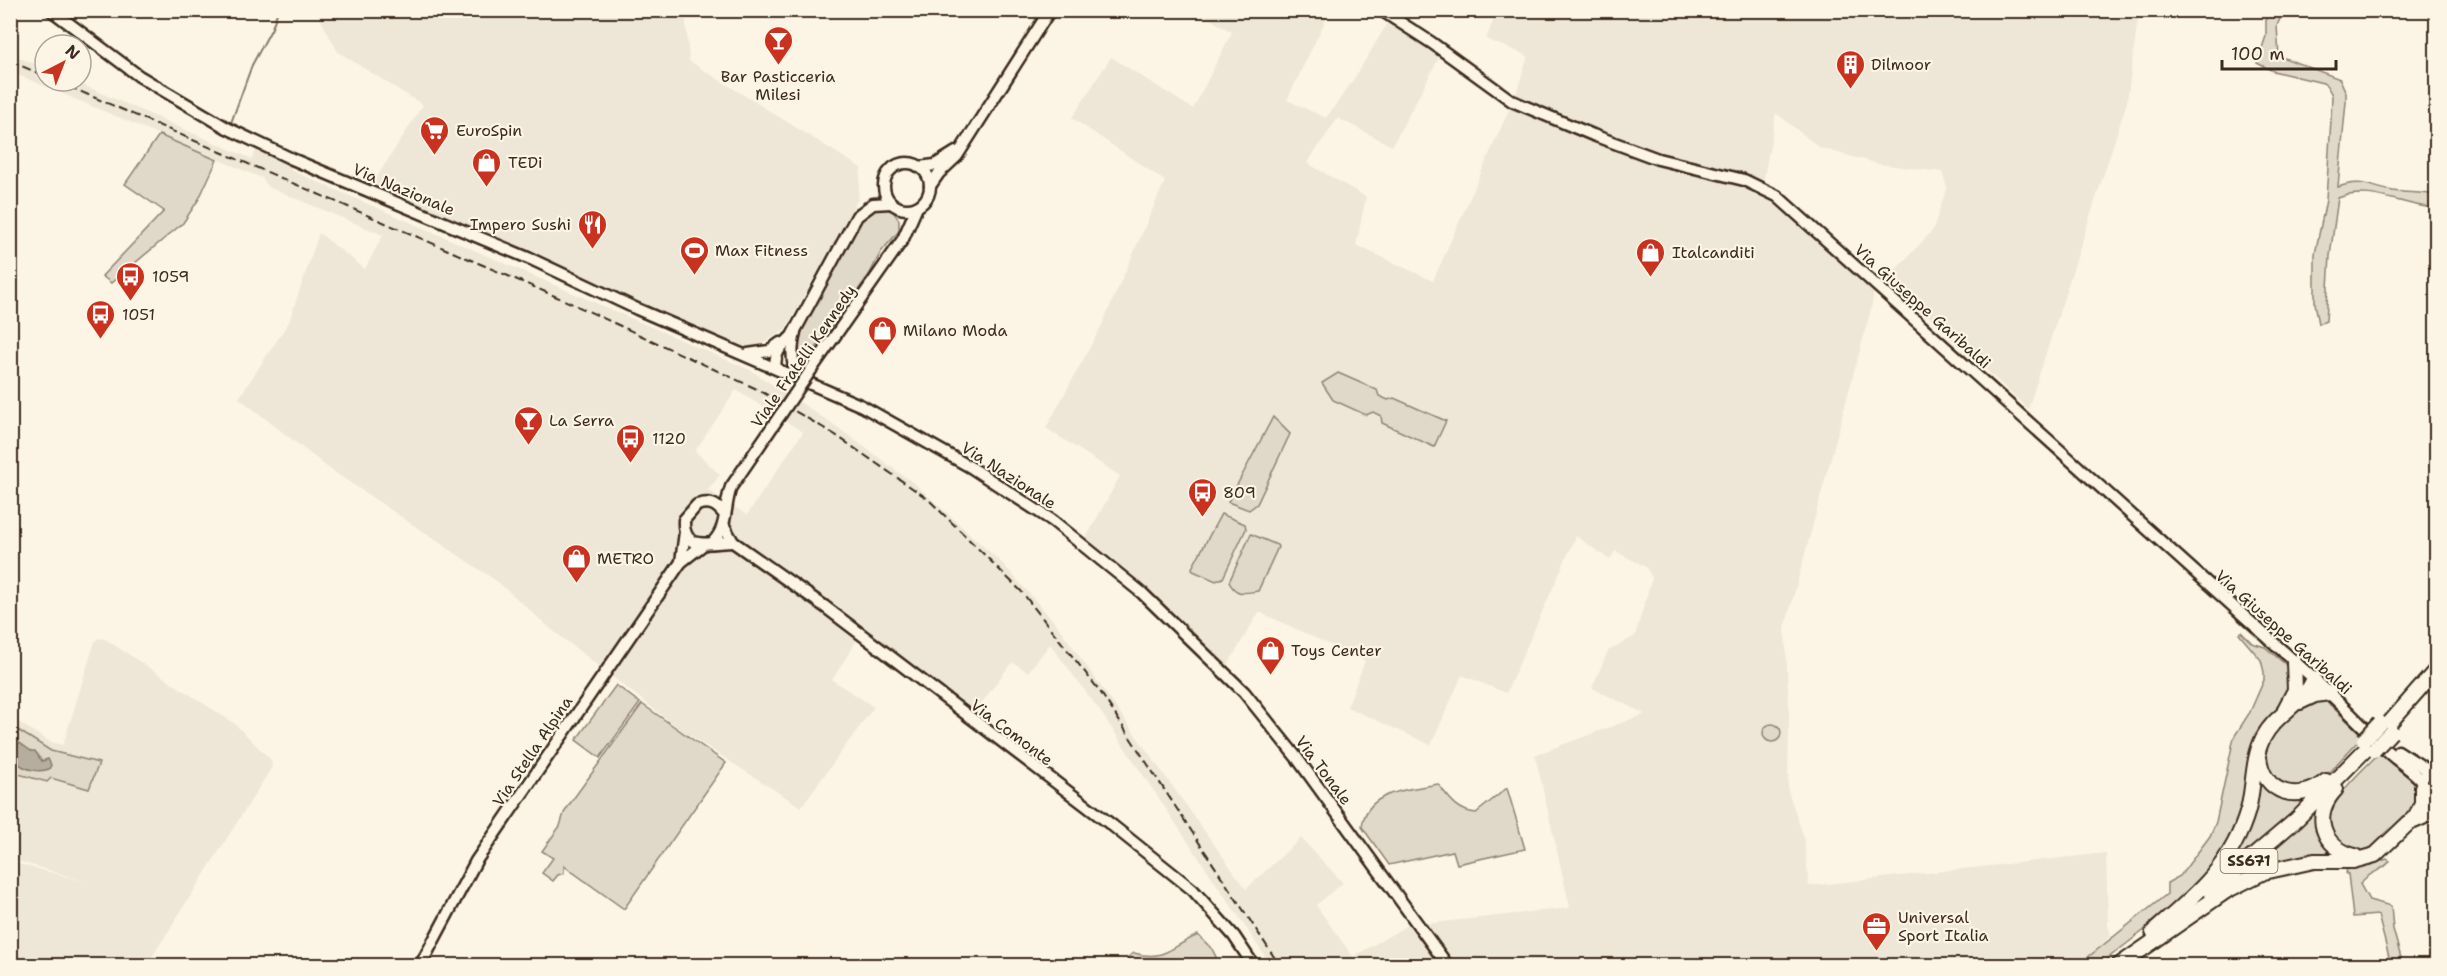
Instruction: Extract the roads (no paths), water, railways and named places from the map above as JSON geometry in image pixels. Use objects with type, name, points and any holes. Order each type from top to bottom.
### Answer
[{"type":"highway","points":[[2294,662],[2297,696]]},
{"type":"highway","name":"SS671","points":[[2117,966],[2256,855],[2297,819],[2433,674]]},
{"type":"highway","points":[[2117,966],[2220,869],[2246,817],[2258,752],[2264,736],[2297,696],[2309,690],[2314,679]]},
{"type":"highway","points":[[2297,696],[2329,693]]},
{"type":"highway","points":[[2258,752],[2259,766],[2264,776],[2274,786],[2287,793],[2301,794],[2326,781],[2377,736]]},
{"type":"highway","points":[[2363,858],[2340,852],[2330,843],[2324,832],[2322,820],[2329,796],[2377,736]]},
{"type":"highway","points":[[2408,826],[2422,804],[2422,784]]},
{"type":"highway","points":[[2117,966],[2226,891],[2264,872],[2314,861],[2353,861],[2375,855],[2408,826],[2425,815],[2436,812]]},
{"type":"street","name":"Via Nazionale","points":[[51,10],[139,76],[237,133],[292,159],[534,260],[637,309],[776,368],[886,419],[972,468],[1053,521],[1158,607]]},
{"type":"street","name":"Viale Fratelli Kennedy","points":[[724,514],[731,487],[906,234],[917,207],[926,199],[930,186],[961,148],[1050,10]]},
{"type":"street","name":"Via Giuseppe Garibaldi","points":[[1381,10],[1432,43],[1512,101],[1658,159],[1744,180],[1777,196],[2377,736],[2433,772],[2422,784]]},
{"type":"street","name":"Viale Fratelli Kennedy","points":[[776,368],[786,357],[794,332],[864,203],[877,195],[888,173],[897,165],[909,163],[919,167],[935,165],[961,148]]},
{"type":"street","points":[[919,167],[926,174],[930,186]]},
{"type":"street","points":[[884,184],[885,193],[902,221],[899,243]]},
{"type":"street","points":[[857,216],[873,204],[894,205],[907,209],[917,207]]},
{"type":"street","name":"Viale Fratelli Kennedy","points":[[742,354],[759,354],[769,351],[794,332]]},
{"type":"street","name":"Viale Fratelli Kennedy","points":[[794,332],[791,350],[795,371]]},
{"type":"street","name":"Via Nazionale","points":[[795,371],[816,381],[830,392]]},
{"type":"street","name":"Viale Fratelli Kennedy","points":[[704,503],[731,487]]},
{"type":"street","points":[[704,503],[717,506],[724,514],[724,526],[733,542],[694,543],[685,532],[684,520],[689,512],[698,505],[704,503]]},
{"type":"street","points":[[709,543],[724,526]]},
{"type":"street","name":"Via Stella Alpina","points":[[681,562],[685,532]]},
{"type":"street","name":"Via Comonte","points":[[733,542],[824,606],[1091,809],[1193,890],[1222,922],[1254,966]]},
{"type":"street","name":"Via Stella Alpina","points":[[420,966],[476,861],[681,562],[709,543]]},
{"type":"street","name":"Via Tonale","points":[[1158,607],[1244,692],[1262,713],[1310,775],[1448,966]]},
{"type":"street","name":"Via Giuseppe Garibaldi","points":[[2377,736],[2386,750],[2414,772],[2436,801]]},
{"type":"waterway","points":[[231,123],[252,65],[272,28],[278,10]]},
{"type":"waterway","points":[[10,901],[12,894]]},
{"type":"railway","points":[[10,61],[33,71]]},
{"type":"railway","points":[[84,93],[564,300],[759,390],[834,434],[928,499],[1021,591],[1099,690],[1280,966]]},
{"type":"place","name":"Bar Pasticceria Milesi","points":[[778,66]]},
{"type":"place","name":"Dilmoor","points":[[1850,90]]},
{"type":"place","name":"EuroSpin","points":[[435,156]]},
{"type":"place","name":"TEDi","points":[[487,188]]},
{"type":"place","name":"Impero Sushi","points":[[592,250]]},
{"type":"place","name":"Max Fitness","points":[[694,276]]},
{"type":"place","name":"Italcanditi","points":[[1651,278]]},
{"type":"place","name":"1059","points":[[131,302]]},
{"type":"place","name":"1051","points":[[101,340]]},
{"type":"place","name":"Milano Moda","points":[[882,356]]},
{"type":"place","name":"La Serra","points":[[528,446]]},
{"type":"place","name":"1120","points":[[631,464]]},
{"type":"place","name":"809","points":[[1202,518]]},
{"type":"place","name":"METRO","points":[[576,584]]},
{"type":"place","name":"Toys Center","points":[[1270,676]]},
{"type":"place","name":"Universal Sport Italia","points":[[1877,952]]}]
